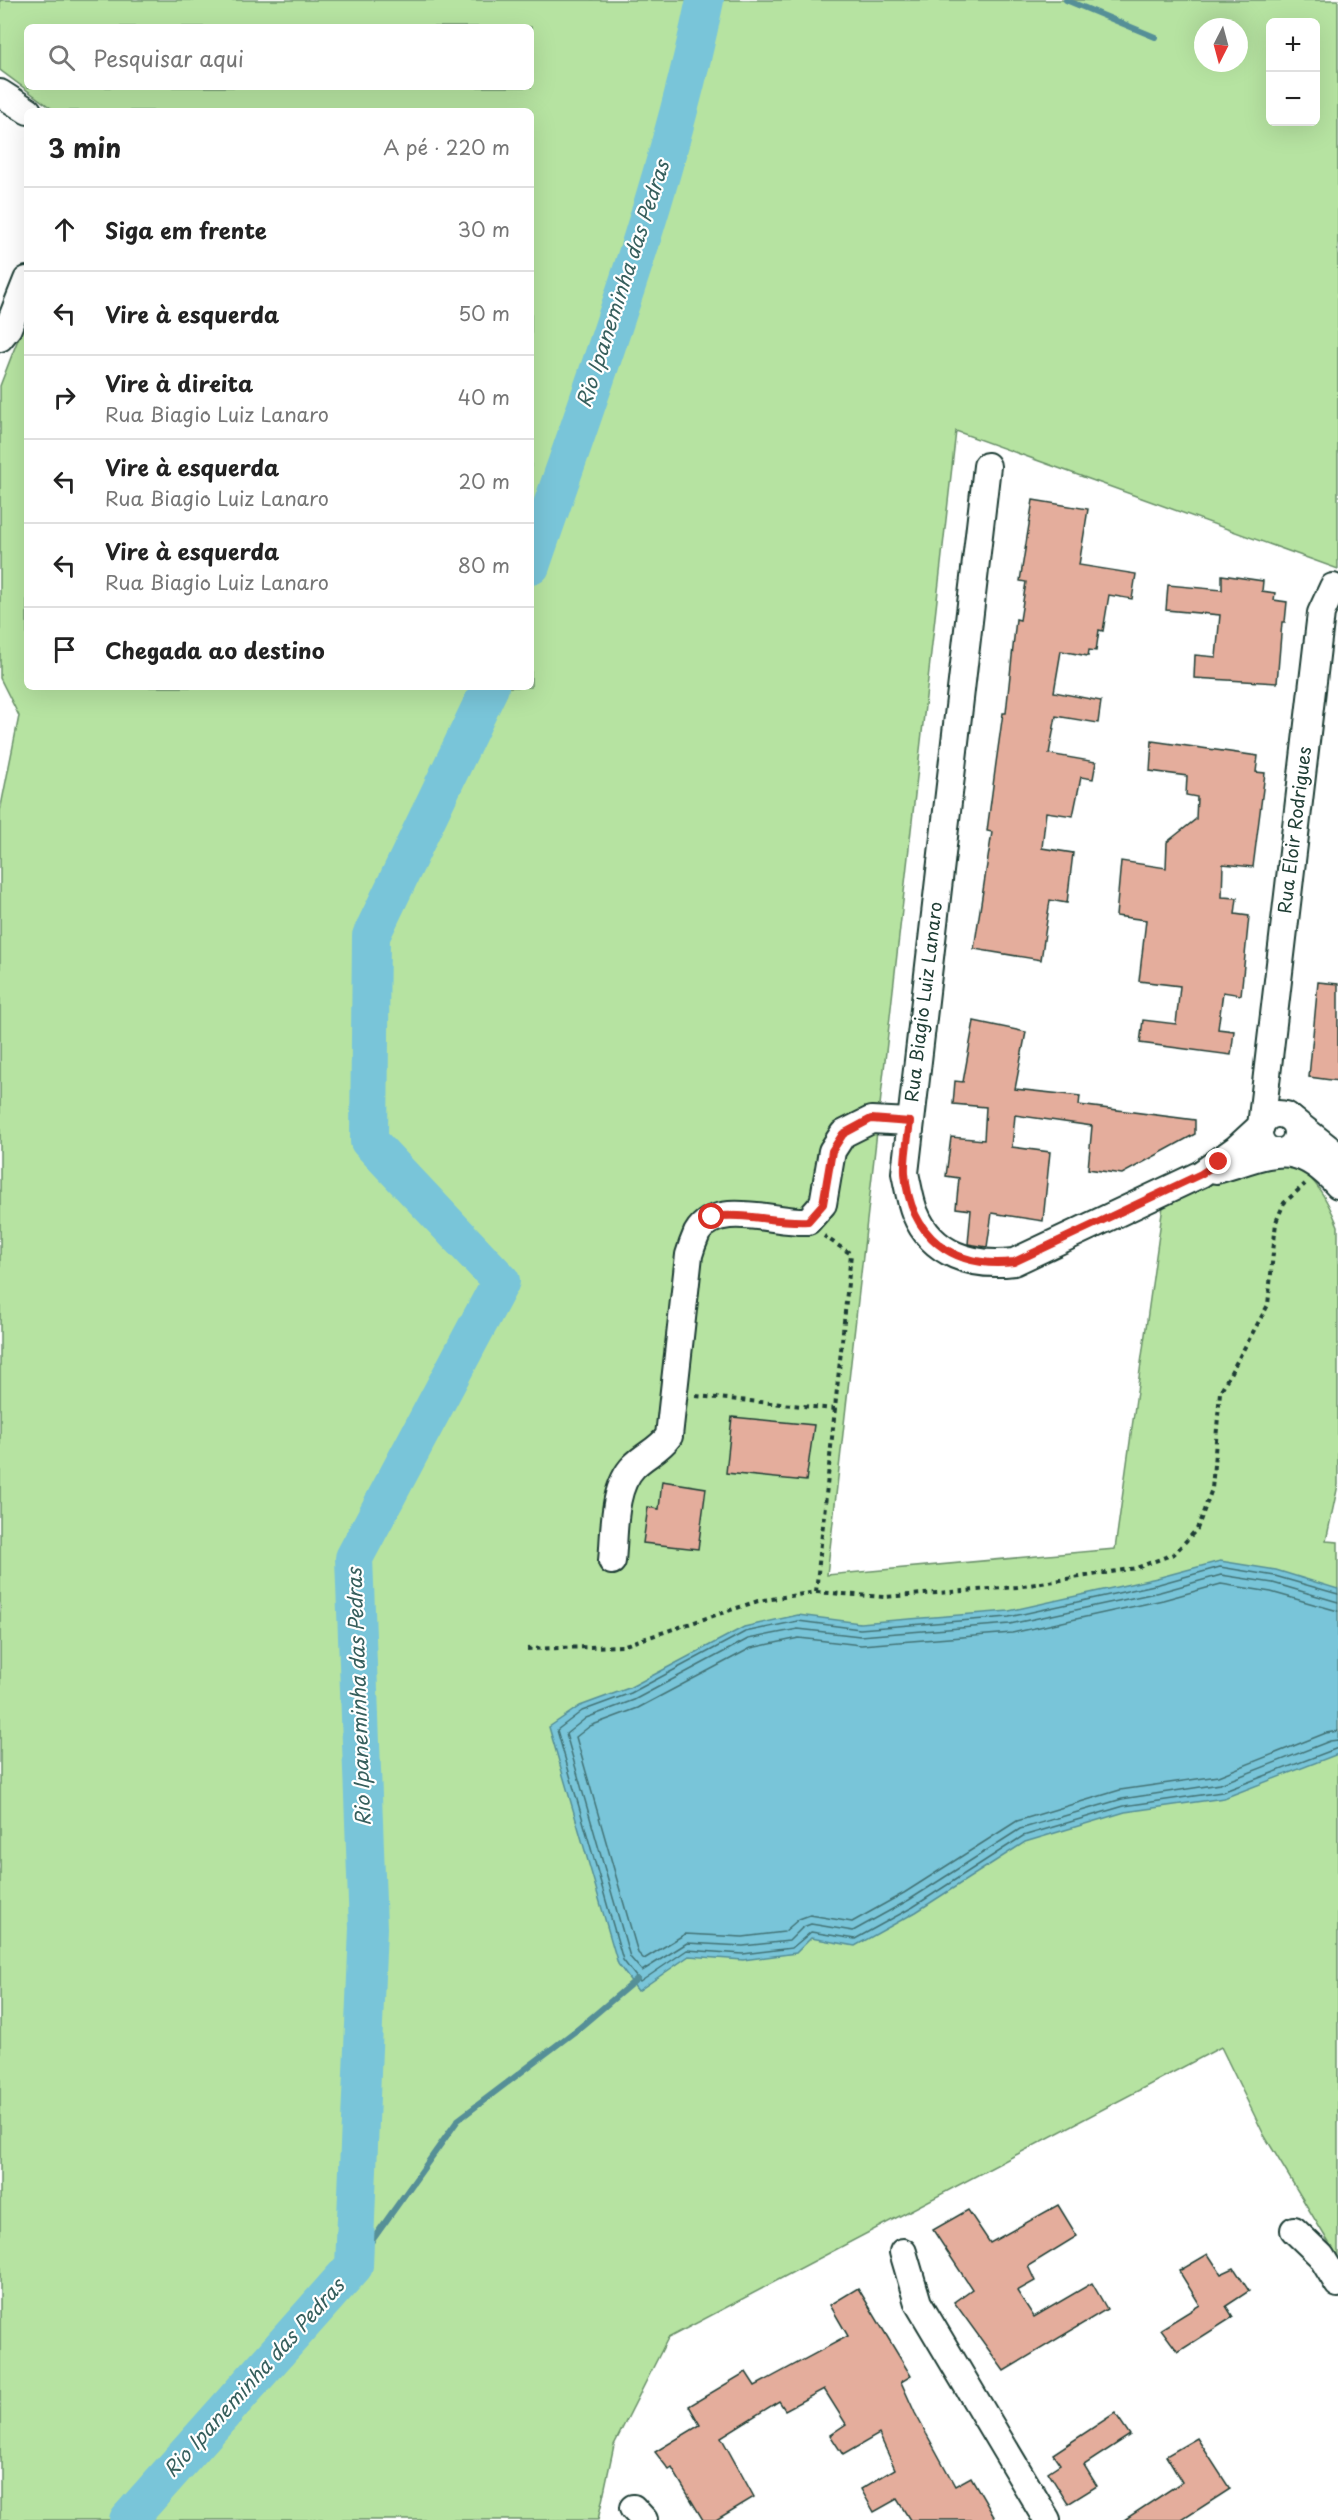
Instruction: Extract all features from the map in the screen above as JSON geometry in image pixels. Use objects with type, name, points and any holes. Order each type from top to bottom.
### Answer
[{"type":"street","points":[[0,93],[24,108]]},
{"type":"street","points":[[0,338],[8,328],[24,288]]},
{"type":"street","name":"Rua Biagio Luiz Lanaro","points":[[987,466],[905,1173],[914,1212],[925,1231],[941,1246],[964,1260],[989,1265],[1014,1262],[1201,1174],[1283,1152]]},
{"type":"street","name":"Rua Eloir Rodrigues","points":[[1261,1126],[1321,612],[1334,587]]},
{"type":"street","name":"Rua Eloir Rodrigues","points":[[1266,1075],[1273,1097],[1299,1126]]},
{"type":"street","points":[[1283,1115],[1299,1126],[1335,1172],[1309,1160],[1271,1151],[1260,1138],[1261,1126],[1271,1116],[1283,1115]]},
{"type":"street","points":[[612,1561],[619,1495],[626,1476],[634,1466],[660,1449],[669,1436],[689,1256],[698,1232],[712,1217],[735,1214],[790,1222],[808,1221],[823,1204],[832,1151],[843,1134],[871,1119],[910,1122]]},
{"type":"street","points":[[1283,1152],[1292,1146],[1297,1135],[1294,1123],[1338,1134]]},
{"type":"street","name":"Rua Biagio Luiz Lanaro","points":[[1201,1174],[1236,1149],[1261,1126]]},
{"type":"street","points":[[1294,2230],[1321,2256],[1338,2284]]},
{"type":"street","points":[[903,2252],[918,2303],[1047,2520]]},
{"type":"path","points":[[527,1649],[622,1646],[758,1601],[816,1592],[884,1597],[1017,1587],[1136,1568],[1174,1554],[1197,1529],[1212,1489],[1220,1392],[1268,1305],[1276,1222],[1284,1203],[1304,1184],[1335,1172]]},
{"type":"path","points":[[808,1221],[827,1240],[851,1254],[816,1592]]},
{"type":"path","points":[[675,1394],[836,1409]]},
{"type":"green space","points":[[0,0],[1338,0],[1338,569],[956,431],[827,1575],[1115,1549],[1163,1206],[1223,1178],[1256,1167],[1272,1165],[1296,1168],[1319,1188],[1338,1226],[1338,1485],[1326,1541],[1338,1542],[1338,2258],[1264,2135],[1221,2047],[668,2338],[614,2445],[598,2520],[0,2520],[0,811],[19,716],[0,678],[0,386],[24,324],[24,690],[534,690],[534,108],[51,108],[27,90],[534,90],[534,24],[24,24],[24,88],[0,70]]},
{"type":"water","points":[[1220,1561],[1276,1570],[1338,1589],[1338,1754],[1224,1798],[1125,1812],[1025,1842],[916,1912],[855,1946],[811,1938],[796,1953],[743,1960],[689,1956],[638,1991],[618,1964],[549,1727],[580,1706],[629,1688],[744,1627],[798,1615],[860,1623],[1009,1611],[1157,1578]]},
{"type":"building","points":[[1033,500],[1088,509],[1079,565],[1136,574],[1132,599],[1109,595],[1103,631],[1099,630],[1096,651],[1089,650],[1088,656],[1061,651],[1054,692],[1101,701],[1098,723],[1056,716],[1049,754],[1096,762],[1093,779],[1081,777],[1073,816],[1046,812],[1042,848],[1073,853],[1067,903],[1050,900],[1041,960],[974,949],[992,832],[987,831],[1003,713],[1006,713],[1016,619],[1020,620],[1026,582],[1020,581]]},
{"type":"building","points":[[1222,575],[1263,581],[1262,591],[1275,593],[1274,600],[1287,602],[1285,622],[1282,622],[1277,683],[1194,678],[1195,655],[1216,657],[1220,615],[1166,610],[1168,585],[1222,590]]},
{"type":"building","points":[[1152,741],[1258,756],[1256,772],[1265,773],[1253,867],[1223,864],[1222,897],[1237,898],[1235,914],[1249,916],[1241,995],[1223,992],[1218,1029],[1234,1031],[1231,1055],[1140,1043],[1143,1020],[1176,1024],[1180,986],[1139,981],[1146,920],[1116,916],[1121,861],[1166,868],[1167,842],[1196,819],[1197,797],[1186,795],[1187,776],[1150,771]]},
{"type":"building","points":[[1318,982],[1338,984],[1338,1081],[1309,1077]]},
{"type":"building","points":[[974,1021],[1026,1032],[1015,1089],[1080,1096],[1079,1105],[1195,1120],[1195,1134],[1122,1174],[1088,1169],[1092,1126],[1015,1115],[1012,1147],[1050,1152],[1043,1221],[992,1213],[987,1247],[968,1244],[971,1210],[956,1208],[959,1178],[946,1176],[951,1137],[984,1140],[986,1107],[953,1104],[955,1081],[963,1082]]},
{"type":"building","points":[[732,1417],[814,1425],[806,1481],[726,1473]]},
{"type":"building","points":[[662,1481],[706,1488],[698,1549],[643,1543],[648,1507],[659,1509]]},
{"type":"building","points":[[1058,2205],[1077,2236],[1028,2266],[1035,2281],[1017,2291],[1034,2317],[1092,2283],[1107,2309],[1004,2371],[954,2302],[972,2289],[933,2230],[968,2210],[990,2243]]},
{"type":"building","points":[[1208,2254],[1221,2274],[1234,2268],[1249,2291],[1226,2306],[1233,2317],[1178,2352],[1161,2329],[1200,2305],[1179,2271]]},
{"type":"building","points":[[858,2288],[911,2376],[901,2382],[915,2413],[955,2486],[971,2477],[996,2520],[910,2520],[897,2499],[874,2512],[861,2489],[895,2469],[879,2434],[843,2455],[830,2435],[846,2424],[824,2389],[785,2410],[779,2401],[721,2437],[754,2497],[716,2520],[703,2520],[672,2468],[669,2470],[655,2452],[700,2425],[689,2406],[746,2372],[755,2386],[848,2336],[830,2305]]},
{"type":"building","points":[[1115,2413],[1130,2435],[1084,2465],[1097,2486],[1068,2504],[1048,2472],[1060,2464],[1053,2454]]},
{"type":"building","points":[[1197,2438],[1230,2489],[1182,2520],[1124,2520],[1182,2482],[1166,2456]]},
{"type":"waterway","name":"Rio Ipaneminha das Pedras","points":[[534,557],[649,214],[689,71],[705,0]]},
{"type":"waterway","points":[[704,6],[719,0]]},
{"type":"waterway","points":[[1066,0],[1155,37]]},
{"type":"waterway","name":"Rio Ipaneminha das Pedras","points":[[128,2520],[354,2266],[368,1928],[354,1558],[501,1281],[369,1141],[371,936],[489,690]]},
{"type":"waterway","points":[[354,2266],[458,2120],[578,2029],[637,1979]]},
{"type":"route","points":[[712,1217],[735,1214],[790,1222],[808,1221],[823,1204],[832,1151],[843,1134],[871,1119],[910,1122],[905,1173],[914,1212],[925,1231],[941,1246],[964,1260],[989,1265],[1014,1262],[1201,1174],[1219,1162]]}]
